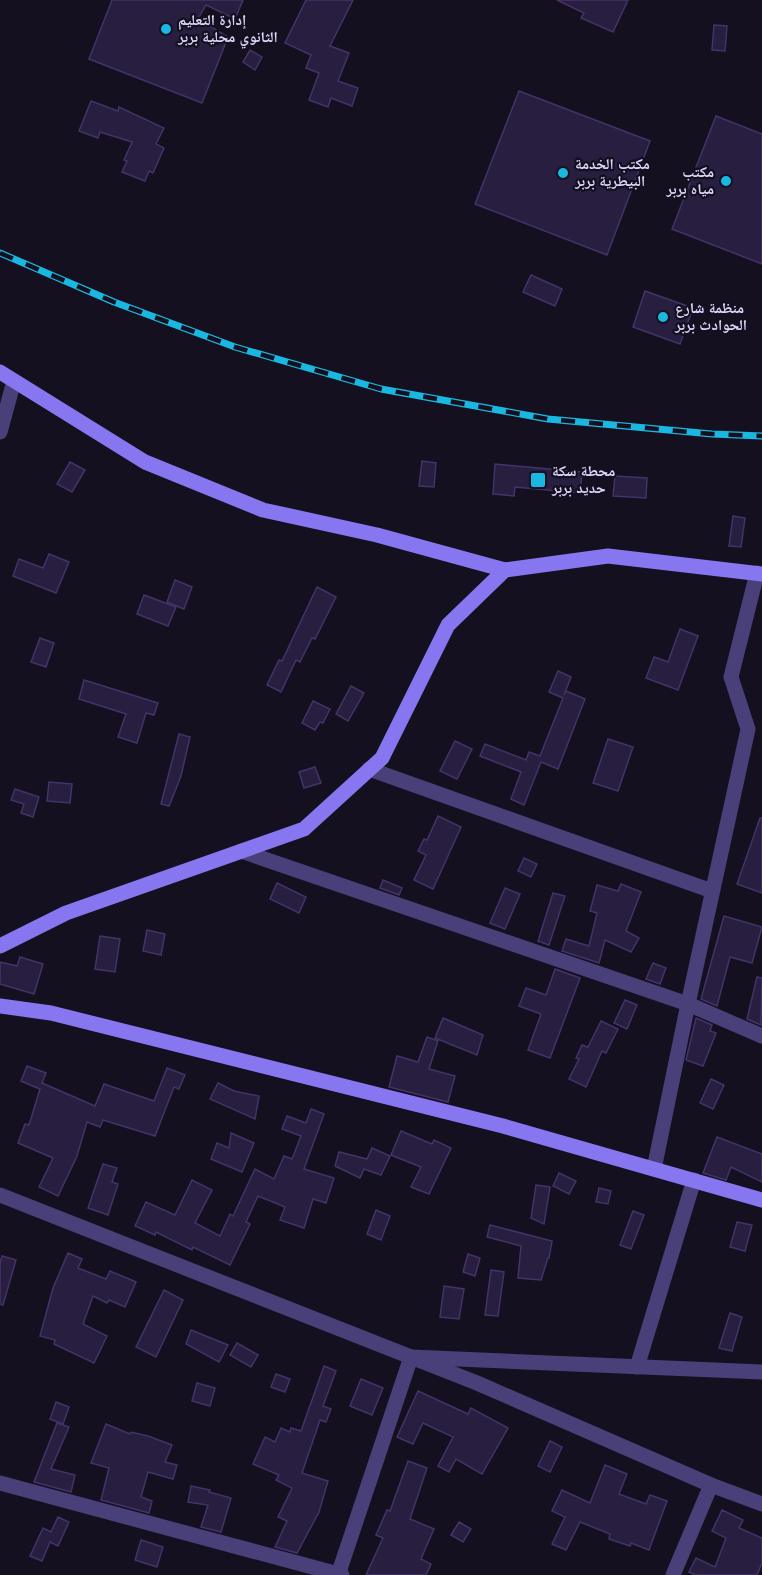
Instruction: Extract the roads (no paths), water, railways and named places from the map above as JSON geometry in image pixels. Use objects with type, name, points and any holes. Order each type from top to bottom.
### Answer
[{"type":"street","points":[[0,372],[145,462],[262,510],[377,535],[505,570],[608,556],[760,574],[731,677],[748,729],[654,1169]]},
{"type":"street","points":[[0,432],[14,381]]},
{"type":"street","points":[[0,946],[66,913],[304,829],[382,758],[448,626],[505,570]]},
{"type":"street","points":[[369,769],[712,891]]},
{"type":"street","points":[[240,851],[688,1004],[762,1036]]},
{"type":"street","points":[[0,1006],[51,1013],[503,1126],[762,1200]]},
{"type":"street","points":[[637,1366],[694,1180]]},
{"type":"street","points":[[0,1195],[477,1383],[711,1485],[762,1504]]},
{"type":"street","points":[[411,1357],[762,1372]]},
{"type":"street","points":[[0,1483],[340,1575],[411,1357]]},
{"type":"street","points":[[673,1575],[711,1485]]},
{"type":"railway","points":[[0,253],[114,302],[235,347],[381,389],[548,419],[712,434],[762,436]]},
{"type":"place","name":"إدارة التعليم الثانوي محلية بربر","points":[[166,29]]},
{"type":"place","name":"مكتب الخدمة البيطرية بربر","points":[[563,173]]},
{"type":"place","name":"مكتب مياه بربر","points":[[726,181]]},
{"type":"place","name":"منظمة شارع الحوادث بربر","points":[[663,317]]},
{"type":"place","name":"محطة سكة حديد بربر","points":[[538,480]]}]
